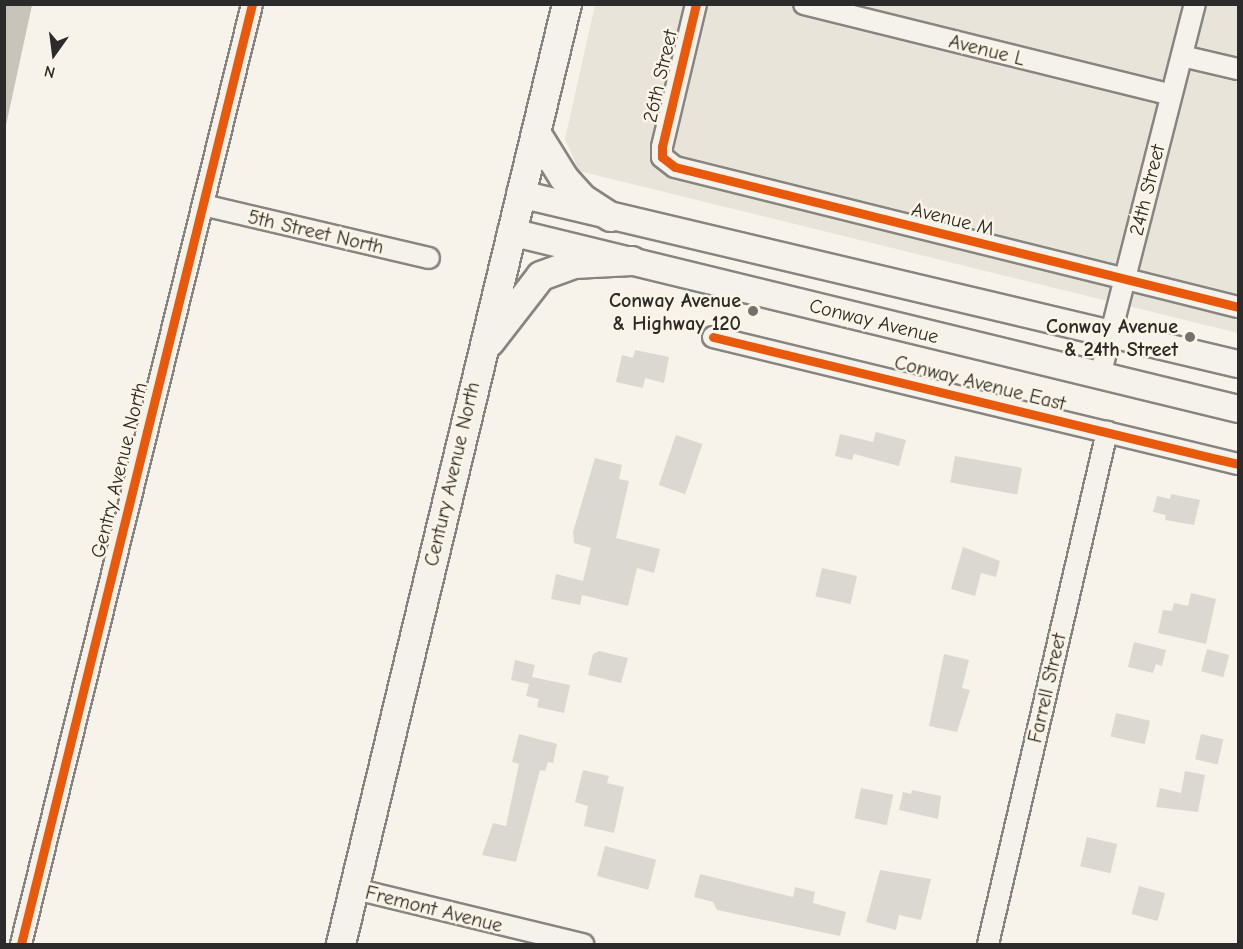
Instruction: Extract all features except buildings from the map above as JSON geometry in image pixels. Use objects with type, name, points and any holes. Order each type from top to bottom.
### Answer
[{"type":"main road","name":"Century Avenue North","points":[[341,945],[480,356],[567,4]]},
{"type":"main road","points":[[536,133],[564,178],[583,199],[611,217]]},
{"type":"main road","points":[[480,356],[541,276],[574,264],[632,261]]},
{"type":"street","name":"Gentry Avenue North","points":[[21,945],[252,4]]},
{"type":"street","name":"26th Street","points":[[662,157],[696,4]]},
{"type":"street","name":"Avenue L","points":[[804,4],[1171,95]]},
{"type":"street","name":"24th Street","points":[[1100,376],[1195,4]]},
{"type":"street","points":[[1182,56],[1239,69]]},
{"type":"street","name":"Avenue M","points":[[662,157],[692,173],[1125,281],[1239,307]]},
{"type":"street","name":"Conway Avenue","points":[[520,194],[1239,364]]},
{"type":"street","name":"5th Street North","points":[[203,205],[429,258]]},
{"type":"street","name":"Conway Avenue","points":[[511,232],[1239,409]]},
{"type":"street","name":"Conway Avenue East","points":[[713,337],[1239,464]]},
{"type":"street","name":"Farrell Street","points":[[988,945],[1107,432]]},
{"type":"street","name":"Fremont Avenue","points":[[355,889],[583,945]]},
{"type":"shaded area","points":[[4,5],[32,5],[5,130]]},
{"type":"shaded area","points":[[595,5],[1238,5],[1238,333],[579,171],[565,139]]},
{"type":"cycle path","points":[[21,944],[252,4]]},
{"type":"cycle path","points":[[696,4],[662,147],[662,157],[675,167],[1238,307]]},
{"type":"cycle path","points":[[713,337],[1238,464]]},
{"type":"place","name":"Conway Avenue & Highway 120","points":[[753,311]]},
{"type":"place","name":"Conway Avenue & 24th Street","points":[[1190,337]]}]
